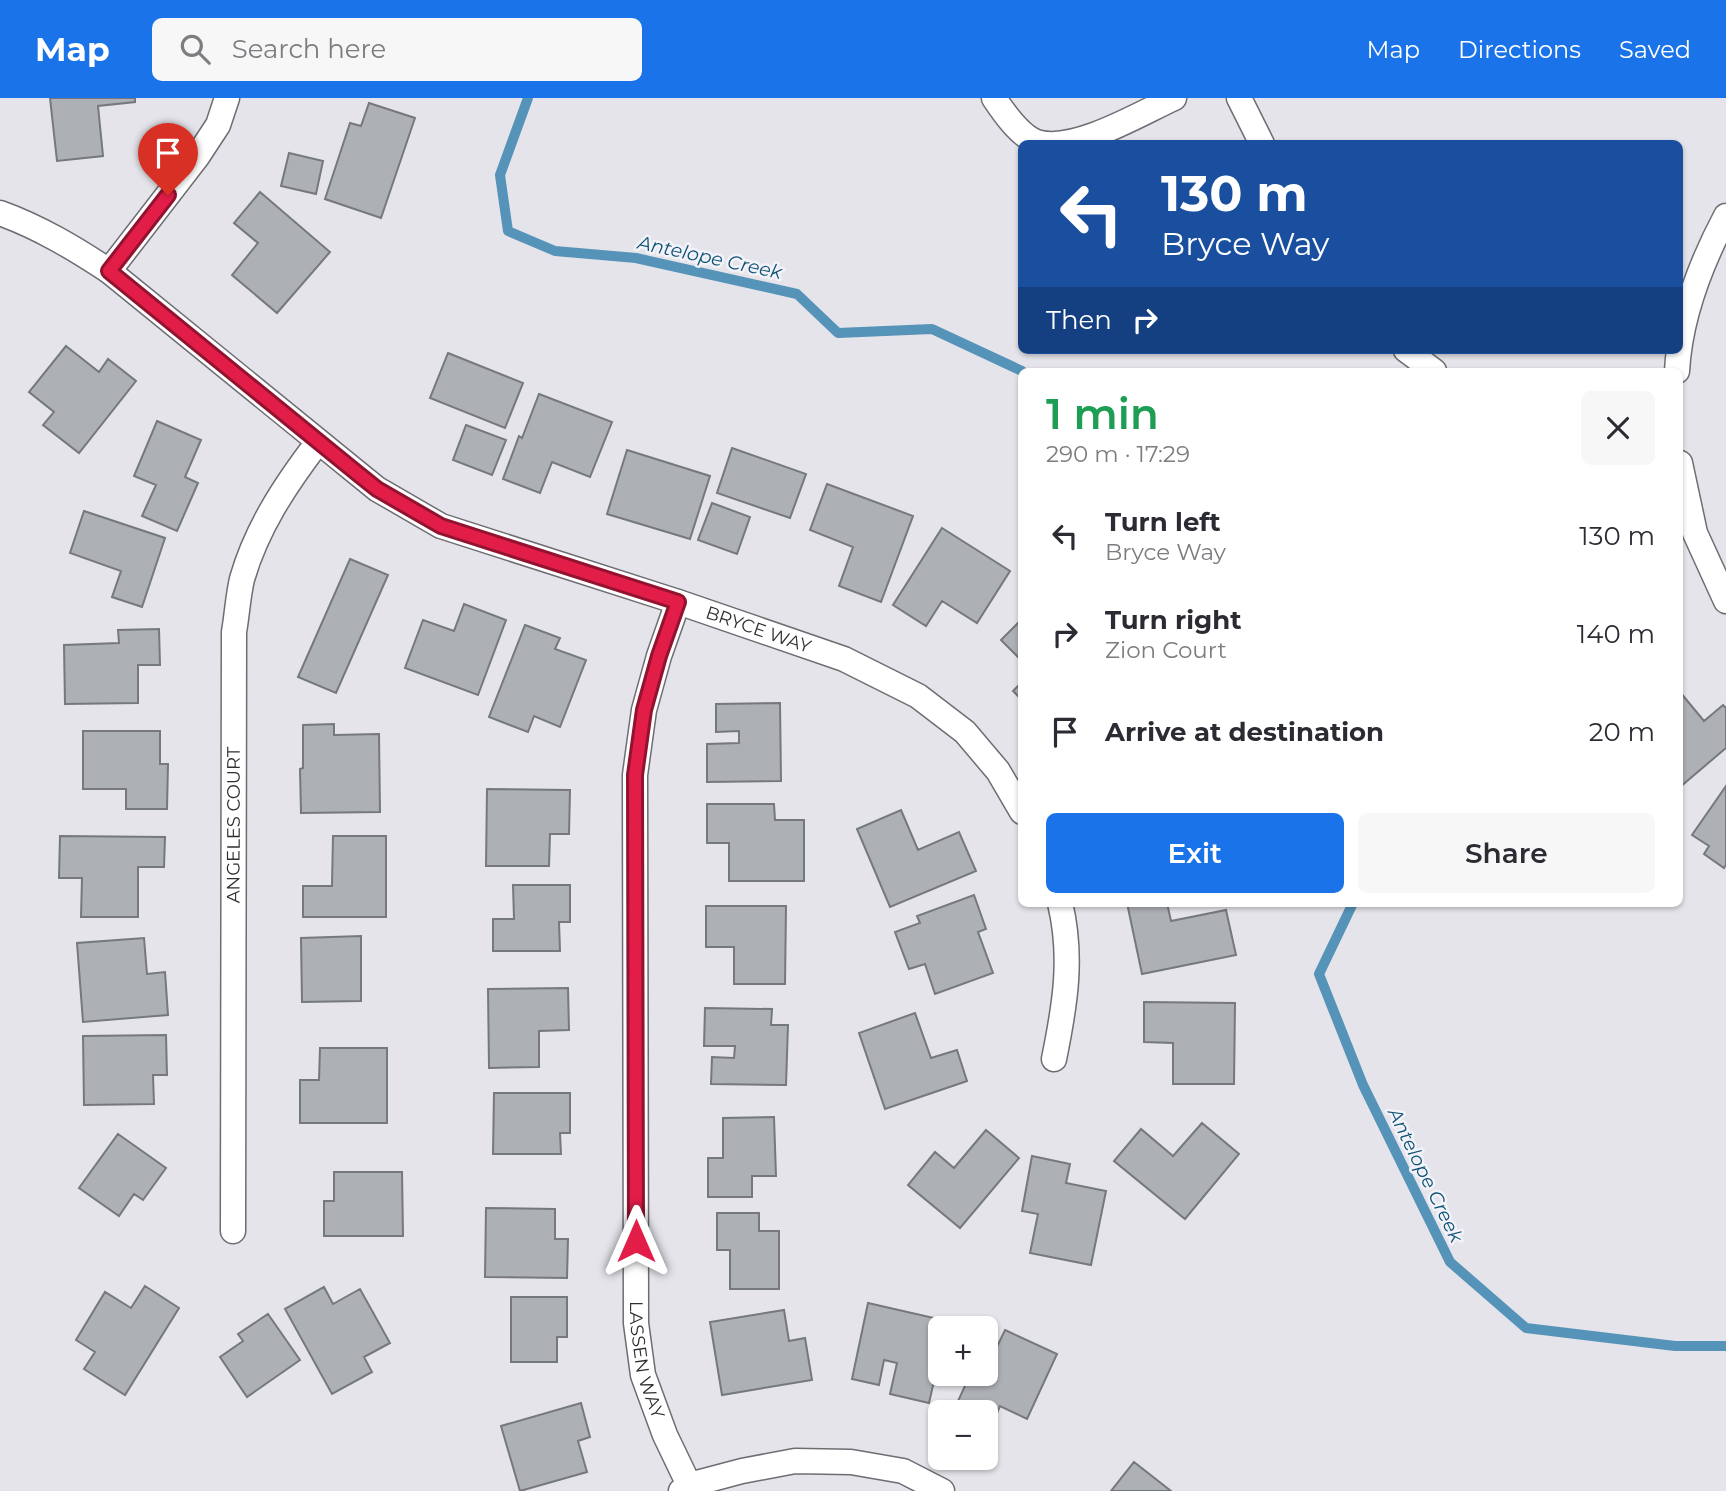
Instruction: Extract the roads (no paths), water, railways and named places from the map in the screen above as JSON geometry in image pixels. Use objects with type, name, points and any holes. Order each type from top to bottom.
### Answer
[{"type":"street","points":[[109,271],[197,157],[218,125],[227,98]]},
{"type":"street","points":[[994,98],[1012,124],[1035,140]]},
{"type":"street","points":[[1083,140],[1174,98]]},
{"type":"street","points":[[1239,98],[1260,140]]},
{"type":"street","name":"BRYCE WAY","points":[[0,213],[66,243],[109,271],[377,489],[441,526],[678,602],[844,659],[918,696],[965,732],[998,771],[1018,805]]},
{"type":"street","points":[[1683,337],[1690,298],[1712,242],[1726,216]]},
{"type":"street","points":[[1411,354],[1430,368]]},
{"type":"street","name":"ANGELES COURT","points":[[233,1231],[234,632],[242,581],[256,537],[286,484],[318,442]]},
{"type":"street","points":[[1683,477],[1695,533],[1726,601]]},
{"type":"street","name":"LASSEN WAY","points":[[678,602],[644,710],[635,775],[636,1323],[643,1375],[685,1488]]},
{"type":"street","points":[[1054,1059],[1065,1002],[1067,933],[1061,907]]},
{"type":"street","points":[[685,1488],[795,1461],[850,1462],[903,1471],[942,1491]]},
{"type":"waterway","name":"Antelope Creek","points":[[528,98],[500,175],[508,231],[555,251],[636,258],[797,294],[838,333],[932,329],[1018,369]]},
{"type":"waterway","name":"Antelope Creek","points":[[1351,907],[1319,974],[1363,1085],[1450,1262],[1526,1328],[1675,1346],[1726,1346]]}]
